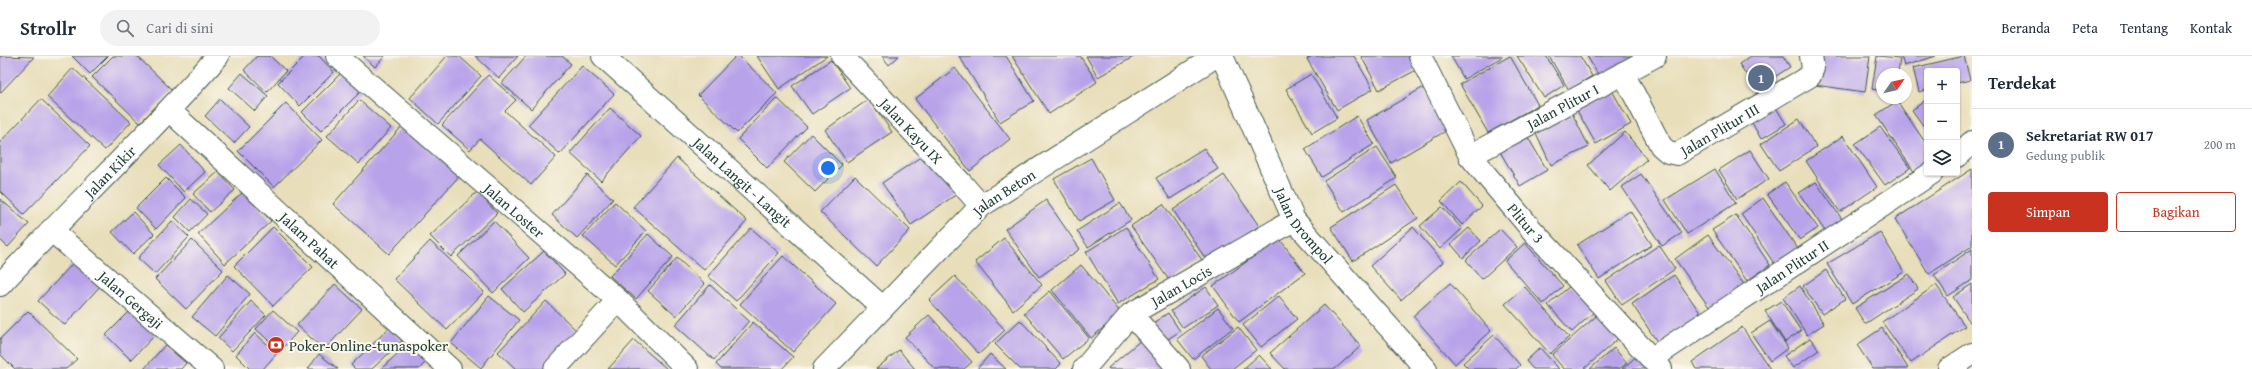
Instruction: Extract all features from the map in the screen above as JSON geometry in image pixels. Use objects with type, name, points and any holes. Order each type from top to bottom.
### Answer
[{"type":"street","name":"Jalan Kikir","points":[[0,285],[51,230],[170,111],[218,56]]},
{"type":"street","name":"Jalan Loster","points":[[337,56],[618,300],[687,369]]},
{"type":"street","name":"Jalan Langit - Langit","points":[[603,56],[882,307]]},
{"type":"street","name":"Jalan Kayu IX","points":[[842,56],[981,206]]},
{"type":"street","name":"Jalan Beton","points":[[824,369],[882,307],[981,206],[1216,56]]},
{"type":"street","name":"Jalan Drompol","points":[[1222,56],[1294,220],[1426,369]]},
{"type":"street","name":"Plitur 3","points":[[1420,56],[1470,156],[1532,230],[1656,364]]},
{"type":"street","name":"Jalan Plitur I","points":[[1470,156],[1655,56]]},
{"type":"street","name":"Jalan Plitur III","points":[[1623,73],[1660,146],[1668,152],[1677,154],[1810,76],[1813,68],[1811,56]]},
{"type":"street","name":"Jalam Pahat","points":[[170,111],[450,369]]},
{"type":"street","points":[[1960,153],[1972,142]]},
{"type":"street","name":"Jalan Plitur II","points":[[1656,364],[1928,176]]},
{"type":"street","name":"Jalan Locis","points":[[1084,369],[1131,314],[1294,220]]},
{"type":"street","name":"Jalan Gergaji","points":[[51,230],[212,369]]},
{"type":"street","points":[[555,369],[618,300]]},
{"type":"street","points":[[1131,314],[1179,369]]},
{"type":"street","points":[[1949,369],[1972,354]]},
{"type":"building","points":[[0,56],[34,57],[0,93]]},
{"type":"building","points":[[72,56],[108,56],[90,74]]},
{"type":"building","points":[[113,56],[137,56],[172,90],[140,123],[92,77]]},
{"type":"building","points":[[257,56],[270,56],[286,71],[267,92],[244,70]]},
{"type":"building","points":[[305,56],[319,56],[334,72],[300,106],[278,83]]},
{"type":"building","points":[[363,56],[385,56],[375,67]]},
{"type":"building","points":[[447,56],[459,56],[481,76],[438,124],[410,98]]},
{"type":"building","points":[[475,56],[518,56],[499,78]]},
{"type":"building","points":[[526,56],[562,56],[571,64],[531,109],[502,83]]},
{"type":"building","points":[[736,56],[739,56],[777,93],[737,133],[698,95]]},
{"type":"building","points":[[757,56],[827,56],[779,89]]},
{"type":"building","points":[[882,56],[899,56],[889,65]]},
{"type":"building","points":[[959,56],[1006,56],[1034,101],[1000,122]]},
{"type":"building","points":[[1012,56],[1080,56],[1097,82],[1049,114]]},
{"type":"building","points":[[1086,56],[1135,56],[1098,77]]},
{"type":"building","points":[[1312,56],[1354,56],[1373,89],[1337,110],[1307,59]]},
{"type":"building","points":[[1361,56],[1414,56],[1420,68],[1379,90]]},
{"type":"building","points":[[1451,56],[1502,56],[1502,57],[1464,79]]},
{"type":"building","points":[[1510,56],[1538,105],[1488,133],[1460,84]]},
{"type":"building","points":[[1517,56],[1546,56],[1564,85],[1544,98]]},
{"type":"building","points":[[1549,56],[1580,56],[1592,76],[1569,90]]},
{"type":"building","points":[[1587,56],[1636,56],[1600,78]]},
{"type":"building","points":[[1751,56],[1783,56],[1790,67],[1756,89],[1739,64]]},
{"type":"building","points":[[1819,56],[1870,56],[1865,92],[1815,85]]},
{"type":"building","points":[[1877,56],[1900,58],[1899,68],[1876,68],[1876,90],[1872,89]]},
{"type":"building","points":[[1901,56],[1936,56],[1904,66]]},
{"type":"building","points":[[1964,56],[1970,80],[1960,82],[1960,68],[1924,68],[1924,91],[1919,92],[1913,68]]},
{"type":"building","points":[[831,60],[850,88],[812,114],[792,86]]},
{"type":"building","points":[[582,66],[614,94],[560,154],[528,125]]},
{"type":"building","points":[[73,68],[131,122],[105,150],[47,97]]},
{"type":"building","points":[[955,68],[1010,139],[970,171],[915,99]]},
{"type":"building","points":[[343,71],[362,90],[321,131],[302,112]]},
{"type":"building","points":[[242,73],[268,96],[255,111],[229,88]]},
{"type":"building","points":[[1311,74],[1337,118],[1312,133],[1286,89]]},
{"type":"building","points":[[488,75],[516,100],[505,111],[556,157],[531,185],[480,139],[470,150],[442,125]]},
{"type":"building","points":[[1424,87],[1449,129],[1391,163],[1367,120]]},
{"type":"building","points":[[1610,87],[1631,124],[1596,144],[1575,107]]},
{"type":"building","points":[[777,98],[807,127],[767,168],[738,139]]},
{"type":"building","points":[[41,99],[90,146],[24,214],[0,191],[0,142]]},
{"type":"building","points":[[220,99],[249,127],[234,143],[205,116]]},
{"type":"building","points":[[869,99],[892,132],[847,162],[825,130]]},
{"type":"building","points":[[359,100],[391,128],[359,164],[327,136]]},
{"type":"building","points":[[1924,101],[1924,127],[1912,110]]},
{"type":"building","points":[[286,103],[322,140],[274,187],[238,151]]},
{"type":"building","points":[[1892,104],[1899,104],[1924,141],[1924,171],[1917,176],[1876,115]]},
{"type":"building","points":[[1775,106],[1786,124],[1761,139],[1751,121]]},
{"type":"building","points":[[610,108],[641,136],[601,181],[570,153]]},
{"type":"building","points":[[1572,113],[1589,147],[1551,165],[1535,131]]},
{"type":"building","points":[[1357,116],[1374,144],[1322,177],[1305,149]]},
{"type":"building","points":[[1799,119],[1816,147],[1779,171],[1761,144]]},
{"type":"building","points":[[405,123],[461,174],[389,254],[333,204]]},
{"type":"building","points":[[1880,127],[1910,168],[1885,185],[1855,144]]},
{"type":"building","points":[[1625,132],[1647,159],[1610,191],[1588,165]]},
{"type":"building","points":[[811,134],[842,165],[815,192],[784,162]]},
{"type":"building","points":[[1526,134],[1547,170],[1520,186],[1499,150]]},
{"type":"building","points":[[1843,136],[1877,187],[1840,212],[1806,161]]},
{"type":"building","points":[[181,145],[205,172],[184,192],[159,165]]},
{"type":"building","points":[[1377,147],[1397,178],[1344,212],[1324,181]]},
{"type":"building","points":[[1204,148],[1218,169],[1170,199],[1156,178]]},
{"type":"building","points":[[1750,150],[1769,179],[1737,199],[1719,170]]},
{"type":"building","points":[[928,152],[957,194],[911,225],[882,183]]},
{"type":"building","points":[[677,158],[747,221],[704,270],[633,207]]},
{"type":"building","points":[[1091,158],[1115,200],[1079,221],[1054,179]]},
{"type":"building","points":[[1715,169],[1736,203],[1687,234],[1665,200]]},
{"type":"building","points":[[1972,169],[1972,246],[1929,274],[1895,219]]},
{"type":"building","points":[[218,172],[235,190],[210,212],[193,194]]},
{"type":"building","points":[[1641,174],[1682,233],[1662,246],[1622,187]]},
{"type":"building","points":[[587,175],[613,199],[577,238],[552,215]]},
{"type":"building","points":[[1224,175],[1259,226],[1207,261],[1173,210]]},
{"type":"building","points":[[855,176],[910,230],[876,266],[820,212]]},
{"type":"building","points":[[166,178],[186,198],[156,229],[136,208]]},
{"type":"building","points":[[1461,182],[1482,206],[1462,225],[1441,201]]},
{"type":"building","points":[[1785,182],[1818,228],[1800,240],[1767,194]]},
{"type":"building","points":[[1816,182],[1846,225],[1829,237],[1799,193]]},
{"type":"building","points":[[1396,185],[1418,218],[1353,261],[1331,227]]},
{"type":"building","points":[[244,191],[271,221],[225,264],[198,234]]},
{"type":"building","points":[[477,192],[497,213],[451,257],[430,236]]},
{"type":"building","points":[[1763,198],[1798,249],[1775,265],[1741,214]]},
{"type":"building","points":[[0,199],[29,224],[8,247],[0,240]]},
{"type":"building","points":[[191,199],[207,214],[190,232],[175,217]]},
{"type":"building","points":[[1046,200],[1080,249],[1039,277],[1005,229]]},
{"type":"building","points":[[615,202],[646,231],[615,265],[583,236]]},
{"type":"building","points":[[1120,203],[1131,220],[1088,247],[1077,231]]},
{"type":"building","points":[[1163,204],[1202,260],[1171,283],[1131,226]]},
{"type":"building","points":[[1442,207],[1462,229],[1440,249],[1420,226]]},
{"type":"building","points":[[1630,211],[1652,245],[1599,279],[1577,245]]},
{"type":"building","points":[[133,212],[154,234],[133,254],[112,232]]},
{"type":"building","points":[[1736,215],[1770,265],[1747,281],[1712,230]]},
{"type":"building","points":[[172,221],[189,237],[155,274],[138,258]]},
{"type":"building","points":[[494,221],[529,258],[493,293],[458,256]]},
{"type":"building","points":[[273,227],[313,267],[273,306],[234,266]]},
{"type":"building","points":[[1126,227],[1159,279],[1118,304],[1086,252]]},
{"type":"building","points":[[1413,227],[1443,262],[1401,300],[1370,266]]},
{"type":"building","points":[[751,228],[779,253],[736,301],[708,276]]},
{"type":"building","points":[[1469,228],[1481,241],[1463,258],[1451,244]]},
{"type":"building","points":[[1500,229],[1517,247],[1482,279],[1466,260]]},
{"type":"building","points":[[1880,232],[1904,272],[1852,304],[1827,264]]},
{"type":"building","points":[[648,234],[673,257],[636,299],[610,276]]},
{"type":"building","points":[[1708,235],[1748,290],[1714,314],[1675,259]]},
{"type":"building","points":[[1004,238],[1042,285],[1013,310],[975,262]]},
{"type":"building","points":[[1279,238],[1305,273],[1239,322],[1213,286]]},
{"type":"building","points":[[192,240],[223,270],[186,309],[155,279]]},
{"type":"building","points":[[430,241],[484,292],[447,330],[394,279]]},
{"type":"building","points":[[1525,243],[1563,286],[1543,304],[1505,261]]},
{"type":"building","points":[[1659,245],[1675,269],[1622,305],[1606,281]]},
{"type":"building","points":[[1972,249],[1972,280],[1948,296],[1934,275]]},
{"type":"building","points":[[544,251],[565,274],[523,312],[502,289]]},
{"type":"building","points":[[783,256],[836,304],[793,352],[740,304]]},
{"type":"building","points":[[677,258],[705,284],[676,316],[648,291]]},
{"type":"building","points":[[75,261],[101,285],[65,325],[38,301]]},
{"type":"building","points":[[1081,265],[1121,313],[1091,338],[1052,290]]},
{"type":"building","points":[[1826,270],[1845,299],[1822,314],[1803,286]]},
{"type":"building","points":[[1909,274],[1918,289],[1865,324],[1855,308]]},
{"type":"building","points":[[228,275],[250,294],[215,336],[192,317]]},
{"type":"building","points":[[1674,275],[1703,317],[1660,346],[1632,304]]},
{"type":"building","points":[[955,276],[1005,330],[979,354],[929,300]]},
{"type":"building","points":[[1450,283],[1491,331],[1455,364],[1413,316]]},
{"type":"building","points":[[335,284],[362,309],[324,350],[297,325]]},
{"type":"building","points":[[1972,284],[1972,325],[1953,297]]},
{"type":"building","points":[[710,285],[749,321],[714,360],[675,325]]},
{"type":"building","points":[[1571,285],[1595,311],[1572,332],[1548,305]]},
{"type":"building","points":[[1936,285],[1965,326],[1911,363],[1882,322]]},
{"type":"building","points":[[1800,286],[1824,324],[1807,335],[1783,298]]},
{"type":"building","points":[[1206,287],[1218,305],[1183,328],[1171,311]]},
{"type":"building","points":[[1525,287],[1569,337],[1550,354],[1505,304]]},
{"type":"building","points":[[1050,291],[1089,338],[1063,359],[1024,313]]},
{"type":"building","points":[[489,296],[519,320],[481,368],[451,343]]},
{"type":"building","points":[[1279,296],[1297,319],[1261,347],[1243,325]]},
{"type":"building","points":[[251,301],[266,315],[232,351],[218,338]]},
{"type":"building","points":[[546,301],[580,334],[546,369],[516,369],[498,352]]},
{"type":"building","points":[[1781,301],[1801,331],[1785,342],[1765,311]]},
{"type":"building","points":[[1324,305],[1361,346],[1335,369],[1285,369],[1270,353]]},
{"type":"building","points":[[1218,308],[1233,328],[1193,359],[1177,339]]},
{"type":"building","points":[[132,309],[156,334],[131,360],[106,335]]},
{"type":"building","points":[[273,310],[297,332],[280,351],[256,329]]},
{"type":"building","points":[[28,311],[77,359],[66,369],[15,369],[0,354],[0,339]]},
{"type":"building","points":[[1602,311],[1623,334],[1584,369],[1564,369],[1552,355]]},
{"type":"building","points":[[1168,313],[1180,331],[1165,341],[1153,323]]},
{"type":"building","points":[[929,315],[972,362],[964,369],[935,369],[905,337]]},
{"type":"building","points":[[1020,320],[1061,364],[1056,369],[1020,369],[995,344]]},
{"type":"building","points":[[1770,321],[1788,348],[1770,361],[1751,333]]},
{"type":"building","points":[[753,322],[793,357],[782,369],[721,369],[716,364]]},
{"type":"building","points":[[1238,327],[1256,350],[1232,369],[1211,369],[1201,356]]},
{"type":"building","points":[[1742,327],[1770,369],[1696,369],[1692,362]]},
{"type":"building","points":[[389,328],[402,341],[372,369],[355,369],[351,365]]},
{"type":"building","points":[[1882,328],[1908,368],[1873,369],[1857,345]]},
{"type":"building","points":[[255,333],[277,353],[263,369],[250,369],[236,355]]},
{"type":"building","points":[[1494,335],[1520,365],[1516,369],[1469,369],[1463,363]]},
{"type":"building","points":[[1810,338],[1819,350],[1793,368],[1784,356]]},
{"type":"building","points":[[634,340],[667,369],[608,369]]},
{"type":"building","points":[[1141,340],[1166,369],[1108,368]]},
{"type":"building","points":[[411,341],[429,359],[419,369],[381,369]]},
{"type":"building","points":[[165,345],[186,363],[181,369],[144,369]]},
{"type":"building","points":[[1540,348],[1559,369],[1533,369],[1526,361]]},
{"type":"building","points":[[1614,348],[1627,363],[1619,369],[1590,369]]},
{"type":"building","points":[[899,350],[915,369],[876,369]]},
{"type":"building","points":[[319,354],[338,369],[308,369]]},
{"type":"building","points":[[990,354],[1006,369],[977,369]]},
{"type":"building","points":[[1639,354],[1652,369],[1622,369]]},
{"type":"building","points":[[1259,355],[1272,369],[1243,369]]},
{"type":"place","name":"Sekretariat RW 017","points":[[1761,78]]},
{"type":"place","name":"Poker-Online-tunaspoker","points":[[276,345]]}]
